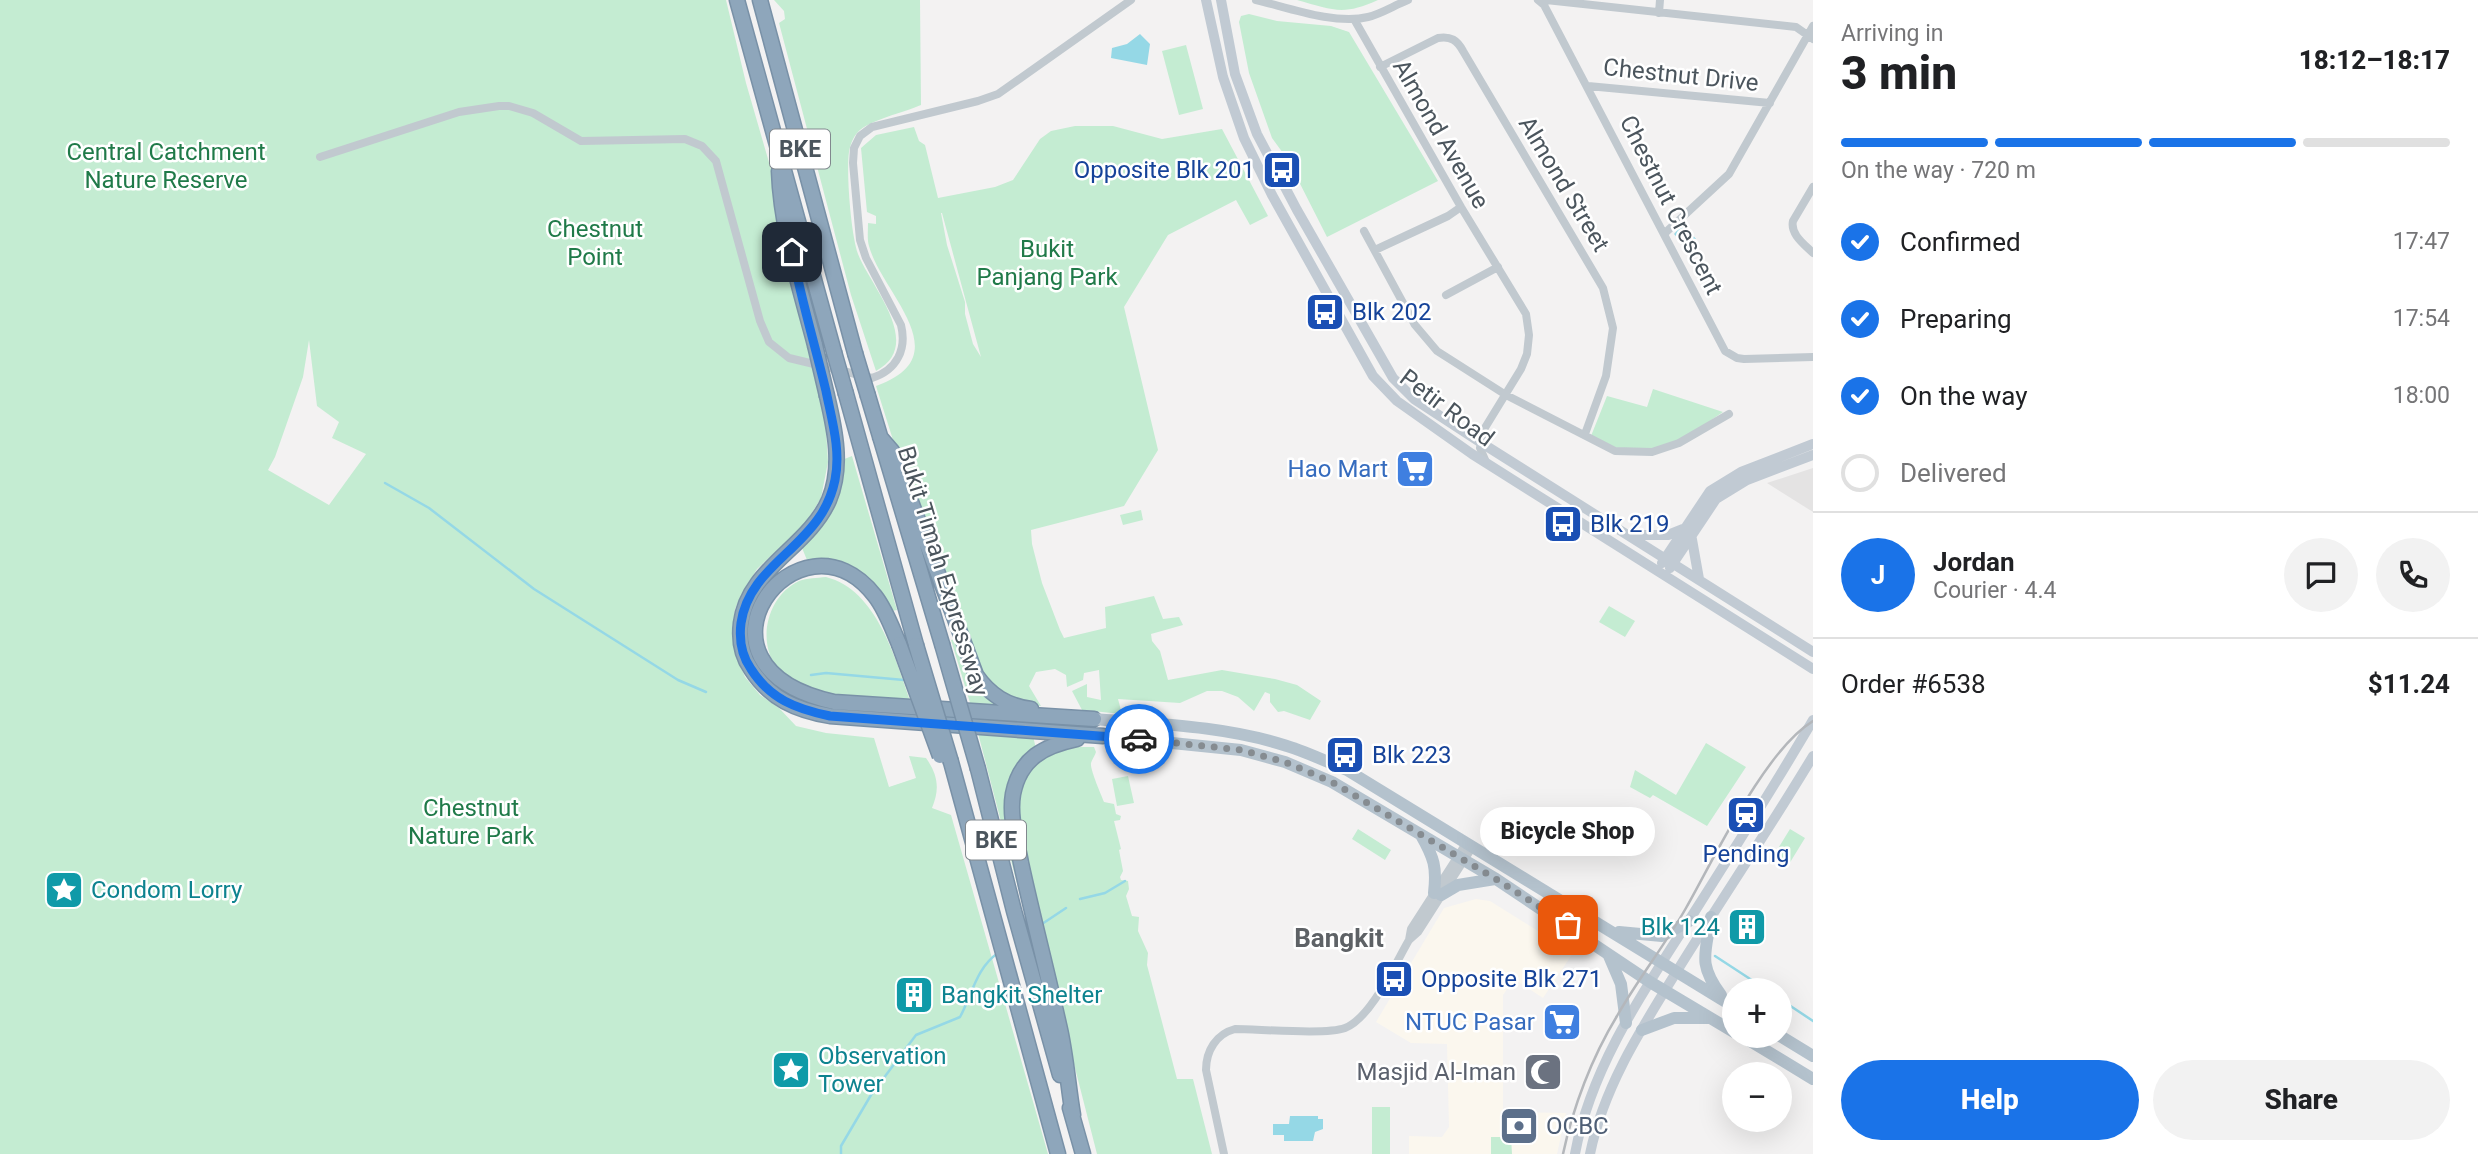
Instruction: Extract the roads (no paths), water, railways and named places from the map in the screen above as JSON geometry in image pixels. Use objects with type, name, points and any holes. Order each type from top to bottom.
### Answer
[{"type":"highway","name":"Bukit Timah Expressway","points":[[737,0],[916,645],[945,759]]},
{"type":"highway","name":"Bukit Timah Expressway","points":[[760,0],[855,353],[978,769],[1014,911],[1054,1031],[1083,1154]]},
{"type":"highway","points":[[778,145],[780,189],[796,272],[835,429],[837,461],[835,481],[819,519],[763,575],[747,598],[740,630],[742,649],[748,665],[770,693],[807,712],[863,719],[1094,719]]},
{"type":"highway","points":[[880,437],[892,451],[976,675],[1020,718]]},
{"type":"highway","points":[[945,759],[899,644],[884,610],[865,585],[844,572],[828,567],[808,568],[791,573],[772,587],[761,603],[756,617],[754,631],[761,658],[783,684],[810,697],[834,702],[1020,718],[1103,736]]},
{"type":"highway","points":[[1054,1031],[1012,808],[1017,780],[1023,768],[1036,754],[1060,743],[1103,736]]},
{"type":"highway","name":"BKE","points":[[945,759],[958,790],[1058,1154]]},
{"type":"main road","name":"Petir Road","points":[[1206,0],[1223,77],[1244,138],[1326,294],[1373,376],[1397,401],[1488,464],[1813,669]]},
{"type":"main road","name":"Petir Road","points":[[1221,0],[1236,74],[1256,134],[1393,378],[1414,399],[1813,653]]},
{"type":"main road","points":[[1326,294],[1325,287],[1329,283],[1339,285]]},
{"type":"main road","points":[[1661,574],[1710,491],[1741,472],[1813,444]]},
{"type":"main road","points":[[1628,535],[1652,537],[1687,531],[1716,499],[1747,480],[1813,455]]},
{"type":"main road","points":[[1581,524],[1590,521],[1591,512]]},
{"type":"main road","points":[[1687,531],[1699,579]]},
{"type":"main road","points":[[1094,719],[1242,735],[1286,746],[1347,770],[1722,999]]},
{"type":"main road","points":[[1575,1154],[1582,1120],[1626,1023],[1813,720]]},
{"type":"main road","points":[[1103,736],[1241,750],[1285,762],[1332,782],[1496,879],[1650,982],[1722,1025]]},
{"type":"main road","points":[[1590,1154],[1603,1104],[1642,1030],[1813,756]]},
{"type":"main road","points":[[1421,835],[1434,859],[1438,894],[1458,885],[1496,879]]},
{"type":"main road","points":[[1711,917],[1704,964],[1711,982],[1722,995]]},
{"type":"main road","points":[[1612,931],[1662,936],[1689,921]]},
{"type":"main road","points":[[1609,955],[1621,984],[1626,1023]]},
{"type":"main road","points":[[1642,1030],[1674,1018],[1709,1017]]},
{"type":"main road","points":[[1792,1043],[1813,1056]]},
{"type":"main road","points":[[1762,1048],[1813,1079]]},
{"type":"street","points":[[320,157],[459,111],[491,106],[509,106],[533,113],[580,141],[678,138],[692,141],[707,150],[716,161],[760,321],[769,342],[789,358],[872,378],[883,374],[895,364],[901,351],[903,335],[901,325],[866,258],[860,240],[853,163],[858,140],[872,127],[998,94],[1131,0]]},
{"type":"street","points":[[1256,0],[1312,15],[1354,19],[1370,17],[1408,0]]},
{"type":"street","name":"Chestnut Crescent","points":[[1538,0],[1544,5],[1588,86],[1726,351],[1731,356],[1744,359],[1813,357]]},
{"type":"street","points":[[1546,0],[1796,27],[1811,33]]},
{"type":"street","points":[[1658,13],[1660,0]]},
{"type":"street","name":"Almond Avenue","points":[[1354,19],[1461,207],[1526,314],[1529,335],[1527,354],[1506,395],[1483,431],[1480,442]]},
{"type":"street","name":"Chestnut Drive","points":[[1665,233],[1729,174],[1811,33]]},
{"type":"street","name":"Almond Street","points":[[1380,68],[1438,38],[1454,40],[1603,288],[1613,328],[1606,376],[1585,435]]},
{"type":"street","name":"Chestnut Drive","points":[[1588,86],[1770,103]]},
{"type":"street","points":[[1813,187],[1792,227],[1794,233],[1813,253]]},
{"type":"street","points":[[1375,250],[1461,207]]},
{"type":"street","points":[[1364,231],[1422,336],[1437,351],[1506,395],[1615,451],[1652,453],[1679,443],[1729,414]]},
{"type":"street","points":[[1446,295],[1498,267]]},
{"type":"street","points":[[1458,444],[1480,442],[1481,453],[1488,464]]},
{"type":"street","points":[[1224,1154],[1206,1070],[1208,1053],[1219,1037],[1235,1029],[1345,1028],[1369,1007],[1409,940],[1411,929],[1438,894],[1470,844]]},
{"type":"water","points":[[1140,34],[1150,44],[1147,65],[1111,58],[1112,48],[1127,44]]},
{"type":"water","points":[[1683,224],[1696,239],[1686,247],[1674,234]]},
{"type":"water","points":[[1290,1116],[1318,1116],[1318,1119],[1323,1119],[1323,1129],[1315,1132],[1313,1141],[1284,1141],[1284,1135],[1273,1135],[1273,1124],[1289,1124]]},
{"type":"waterway","points":[[385,483],[429,508],[534,589],[678,680],[706,692]]},
{"type":"waterway","points":[[811,675],[826,673],[904,680]]},
{"type":"waterway","points":[[1080,899],[1105,893],[1125,881]]},
{"type":"waterway","points":[[1042,924],[1066,908]]},
{"type":"waterway","points":[[841,1154],[841,1146],[871,1095],[916,1035],[960,1017],[979,974],[998,953]]},
{"type":"waterway","points":[[1715,956],[1749,978]]},
{"type":"waterway","points":[[1792,1007],[1813,1021]]},
{"type":"railway","points":[[1563,1154],[1584,1083],[1617,1016],[1678,922],[1759,779],[1795,735],[1813,721]]},
{"type":"place","name":"Opposite Blk 201","points":[[1282,170]]},
{"type":"place","name":"Blk 202","points":[[1325,312]]},
{"type":"place","name":"Hao Mart","points":[[1415,469]]},
{"type":"place","name":"Blk 219","points":[[1563,524]]},
{"type":"place","name":"Blk 223","points":[[1345,755]]},
{"type":"place","name":"Pending","points":[[1746,815]]},
{"type":"place","name":"Condom Lorry","points":[[64,890]]},
{"type":"place","name":"Bicycle Shop","points":[[1568,925]]},
{"type":"place","name":"Blk 124","points":[[1747,927]]},
{"type":"place","name":"Opposite Blk 271","points":[[1394,979]]},
{"type":"place","name":"Bangkit Shelter","points":[[914,995]]},
{"type":"place","name":"NTUC Pasar","points":[[1562,1022]]},
{"type":"place","name":"Observation Tower","points":[[791,1070]]},
{"type":"place","name":"Masjid Al-Iman","points":[[1543,1072]]},
{"type":"place","name":"OCBC","points":[[1519,1126]]},
{"type":"district","name":"Bangkit","points":[[1339,938]]},
{"type":"park label","name":"Central Catchment Nature Reserve","points":[[166,166]]},
{"type":"park label","name":"Chestnut Point","points":[[595,243]]},
{"type":"park label","name":"Bukit Panjang Park","points":[[1047,263]]},
{"type":"park label","name":"Chestnut Nature Park","points":[[471,822]]}]
